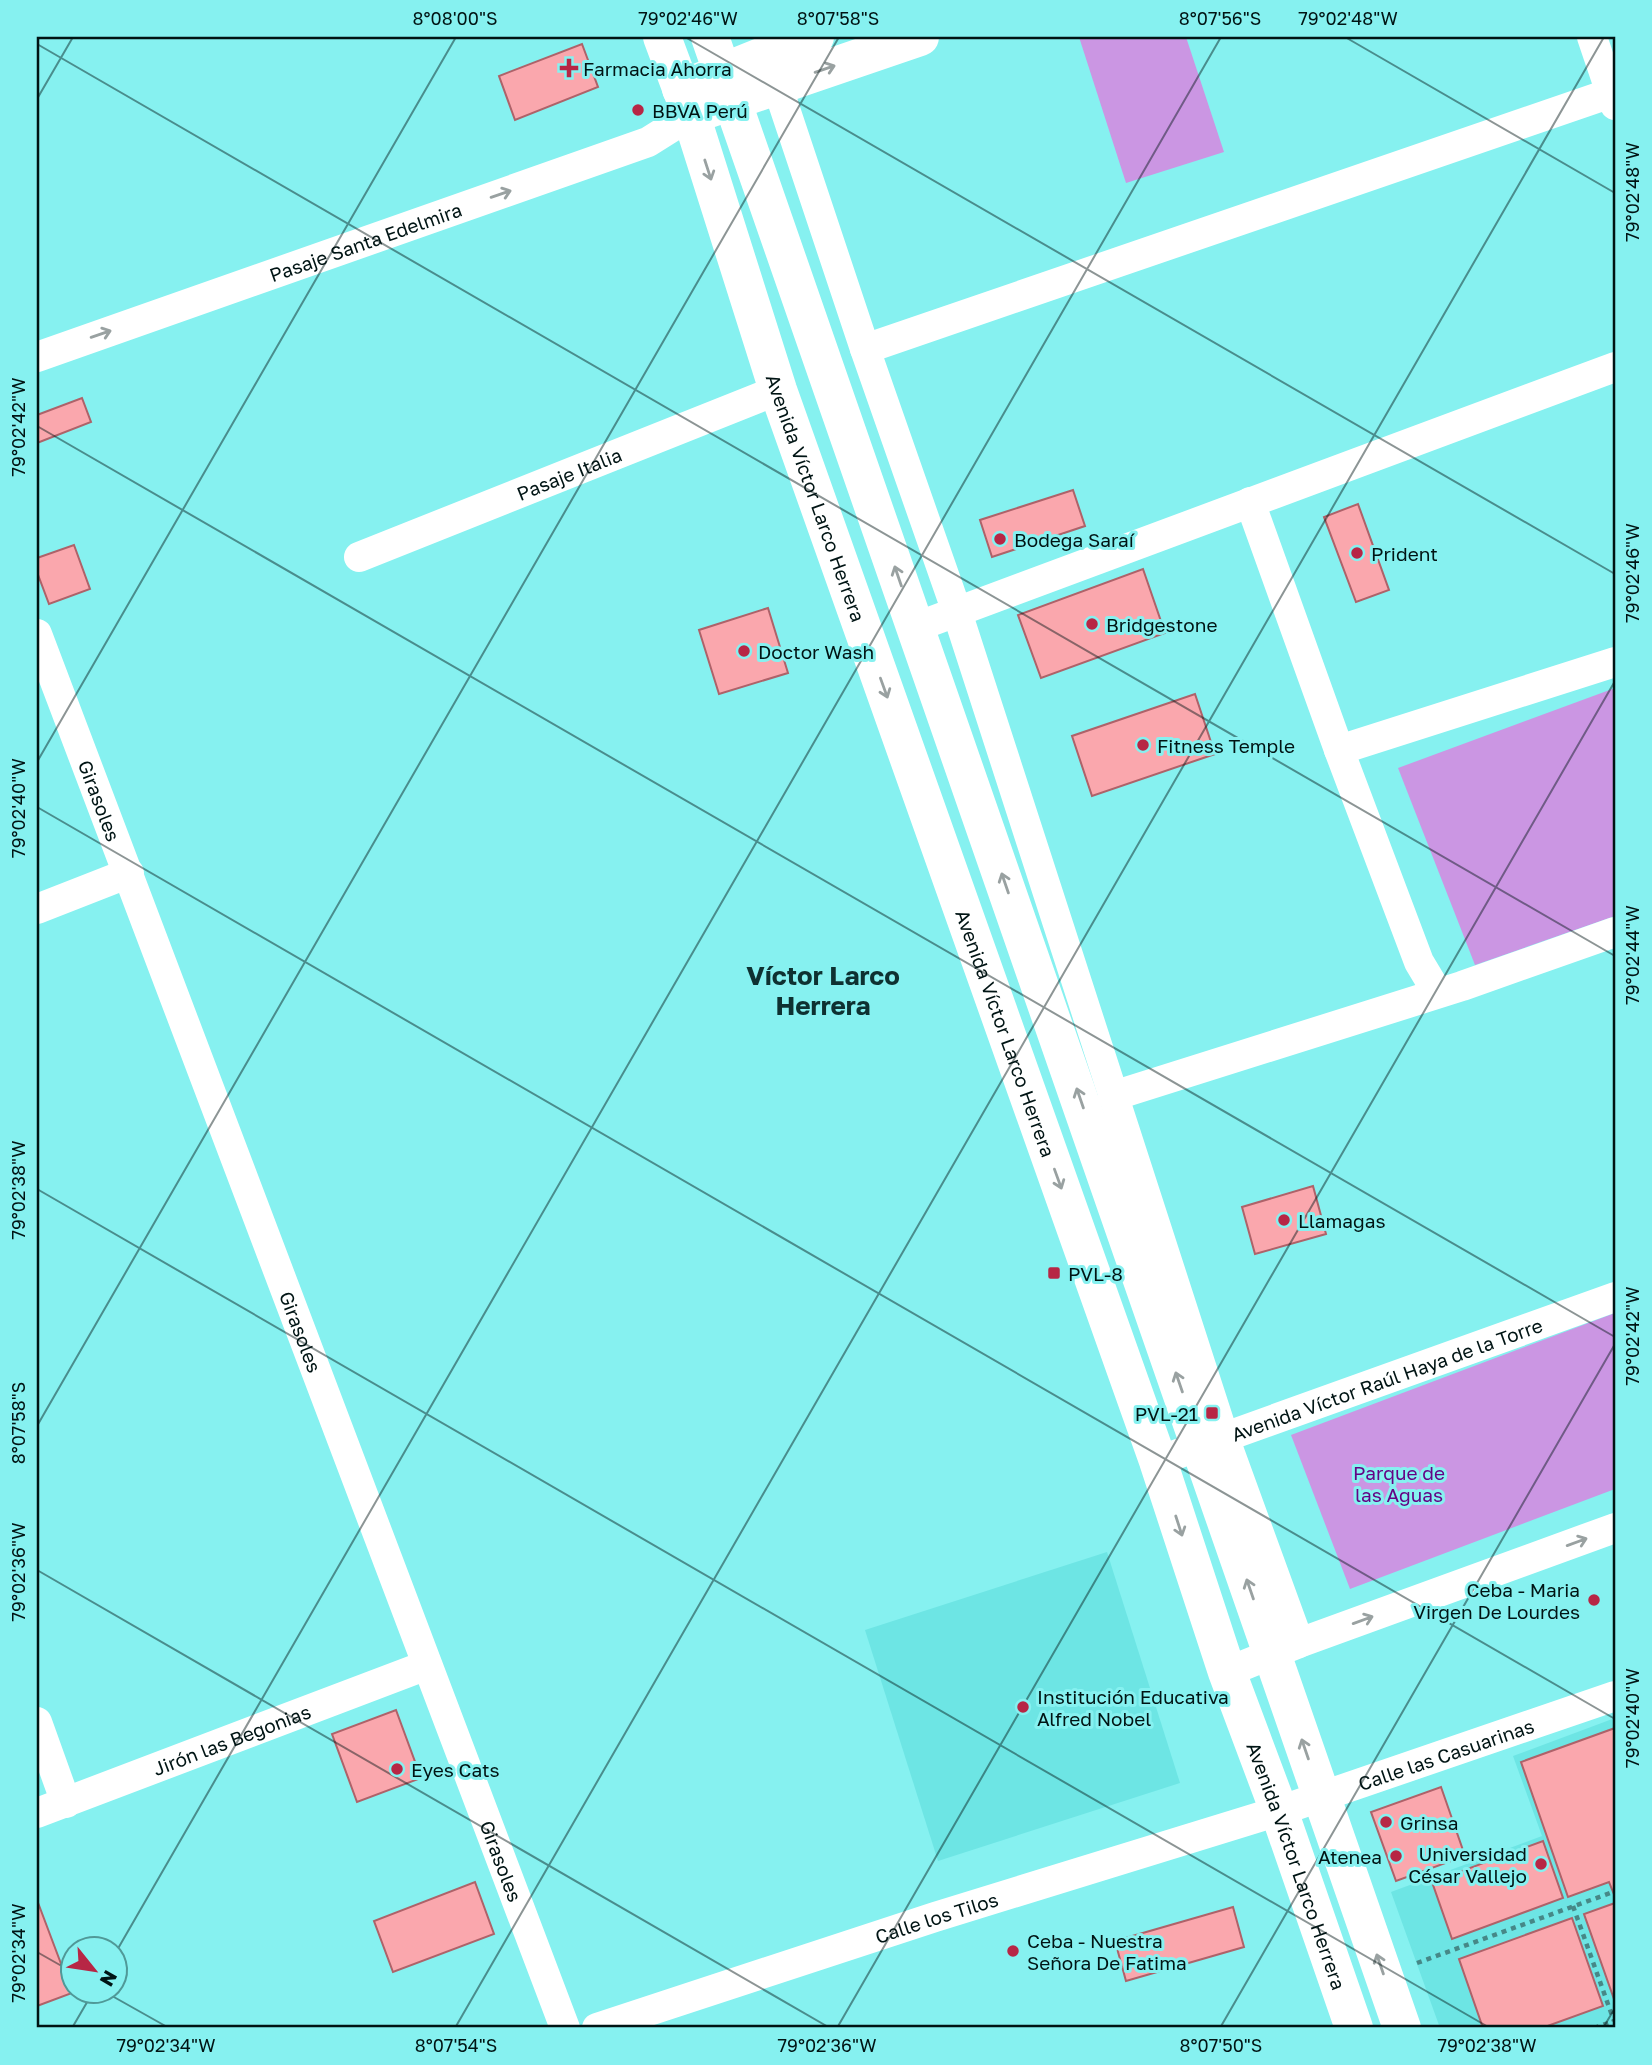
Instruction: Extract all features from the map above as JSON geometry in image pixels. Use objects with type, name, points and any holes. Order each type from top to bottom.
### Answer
[{"type":"main road","name":"Avenida Víctor Larco Herrera","points":[[662,37],[686,102],[778,390],[1157,1461],[1227,1672],[1279,1811],[1354,2028]]},
{"type":"main road","points":[[710,37],[916,627],[1286,1648],[1322,1796],[1402,2028]]},
{"type":"main road","points":[[686,102],[729,87],[768,58],[815,37]]},
{"type":"main road","points":[[768,58],[920,37]]},
{"type":"street","points":[[865,349],[1613,99],[1592,37]]},
{"type":"street","points":[[768,58],[865,349],[957,612],[1113,1096],[1213,1442]]},
{"type":"street","name":"Pasaje Santa Edelmira","points":[[37,357],[648,142],[686,102]]},
{"type":"street","points":[[916,627],[1615,368]]},
{"type":"street","name":"Pasaje Italia","points":[[359,557],[778,390]]},
{"type":"street","points":[[1250,502],[1339,750],[1419,961],[1437,992]]},
{"type":"street","name":"Girasoles","points":[[37,634],[565,2028]]},
{"type":"street","points":[[1339,750],[1615,662]]},
{"type":"street","points":[[37,909],[129,873]]},
{"type":"street","points":[[1113,1096],[1462,986],[1615,932]]},
{"type":"street","name":"Avenida Víctor Raúl Haya de la Torre","points":[[1157,1461],[1615,1297]]},
{"type":"street","points":[[1227,1672],[1615,1528]]},
{"type":"street","name":"Jirón las Begonias","points":[[37,1814],[427,1665]]},
{"type":"street","name":"Calle las Casuarinas","points":[[1279,1811],[1615,1696]]},
{"type":"street","points":[[37,1722],[66,1803]]},
{"type":"street","name":"Calle los Tilos","points":[[597,2028],[948,1913],[1279,1811]]},
{"type":"path","points":[[1383,1975],[1613,1892]]},
{"type":"path","points":[[1573,1906],[1615,2021],[1594,2028]]},
{"type":"shaded area","name":"Institución Educativa Alfred Nobel","points":[[1107,1552],[1180,1783],[938,1861],[865,1630]]},
{"type":"shaded area","name":"Universidad César Vallejo","points":[[1615,1718],[1615,2028],[1440,2028],[1391,1892],[1542,1836],[1513,1756]]},
{"type":"green space","points":[[1079,37],[1186,37],[1224,152],[1126,183]]},
{"type":"green space","points":[[1615,688],[1615,916],[1475,965],[1398,768]]},
{"type":"green space","name":"Parque de las Aguas","points":[[1615,1313],[1615,1489],[1350,1589],[1291,1435]]},
{"type":"building","points":[[582,44],[598,87],[515,120],[499,76]]},
{"type":"building","points":[[82,398],[91,422],[37,443],[37,415]]},
{"type":"building","points":[[1073,490],[1085,526],[992,557],[980,520]]},
{"type":"building","name":"Prident","points":[[1358,504],[1389,590],[1356,602],[1324,517]]},
{"type":"building","points":[[74,545],[90,589],[49,604],[37,572],[37,558]]},
{"type":"building","name":"Bridgestone","points":[[1143,569],[1165,633],[1041,678],[1018,615]]},
{"type":"building","name":"Doctor Wash","points":[[768,608],[788,673],[719,694],[699,630]]},
{"type":"building","name":"Fitness Temple","points":[[1195,694],[1215,754],[1092,796],[1072,736]]},
{"type":"building","name":"Llamagas","points":[[1313,1186],[1326,1234],[1255,1254],[1242,1207]]},
{"type":"building","points":[[396,1710],[421,1778],[357,1802],[332,1734]]},
{"type":"building","points":[[1615,1728],[1615,1897],[1609,1882],[1568,1897],[1521,1762]]},
{"type":"building","points":[[1441,1787],[1465,1856],[1396,1881],[1371,1812]]},
{"type":"building","points":[[1543,1841],[1563,1898],[1452,1939],[1432,1882]]},
{"type":"building","points":[[475,1882],[494,1934],[393,1972],[374,1921]]},
{"type":"building","points":[[37,1900],[60,1961],[60,1997],[37,2006]]},
{"type":"building","points":[[1615,1903],[1615,2002],[1584,1914]]},
{"type":"building","points":[[1233,1907],[1244,1947],[1126,1981],[1115,1941]]},
{"type":"building","points":[[1572,1918],[1603,2006],[1542,2028],[1483,2028],[1459,1959]]},
{"type":"place","name":"Farmacia Ahorra","points":[[569,68]]},
{"type":"place","name":"BBVA Perú","points":[[638,110]]},
{"type":"place","name":"Bodega Saraí","points":[[1000,539]]},
{"type":"place","name":"Prident","points":[[1357,553]]},
{"type":"place","name":"Bridgestone","points":[[1092,624]]},
{"type":"place","name":"Doctor Wash","points":[[744,651]]},
{"type":"place","name":"Fitness Temple","points":[[1143,745]]},
{"type":"place","name":"Llamagas","points":[[1284,1220]]},
{"type":"place","name":"PVL-8","points":[[1054,1273]]},
{"type":"place","name":"PVL-21","points":[[1212,1413]]},
{"type":"place","name":"Ceba - Maria Virgen De Lourdes","points":[[1594,1600]]},
{"type":"place","name":"Institución Educativa Alfred Nobel","points":[[1023,1707]]},
{"type":"place","name":"Eyes Cats","points":[[397,1769]]},
{"type":"place","name":"Grinsa","points":[[1386,1822]]},
{"type":"place","name":"Atenea","points":[[1396,1856]]},
{"type":"place","name":"Universidad César Vallejo","points":[[1541,1864]]},
{"type":"place","name":"Ceba - Nuestra Señora De Fatima","points":[[1013,1951]]},
{"type":"district","name":"Víctor Larco Herrera","points":[[823,990]]}]
